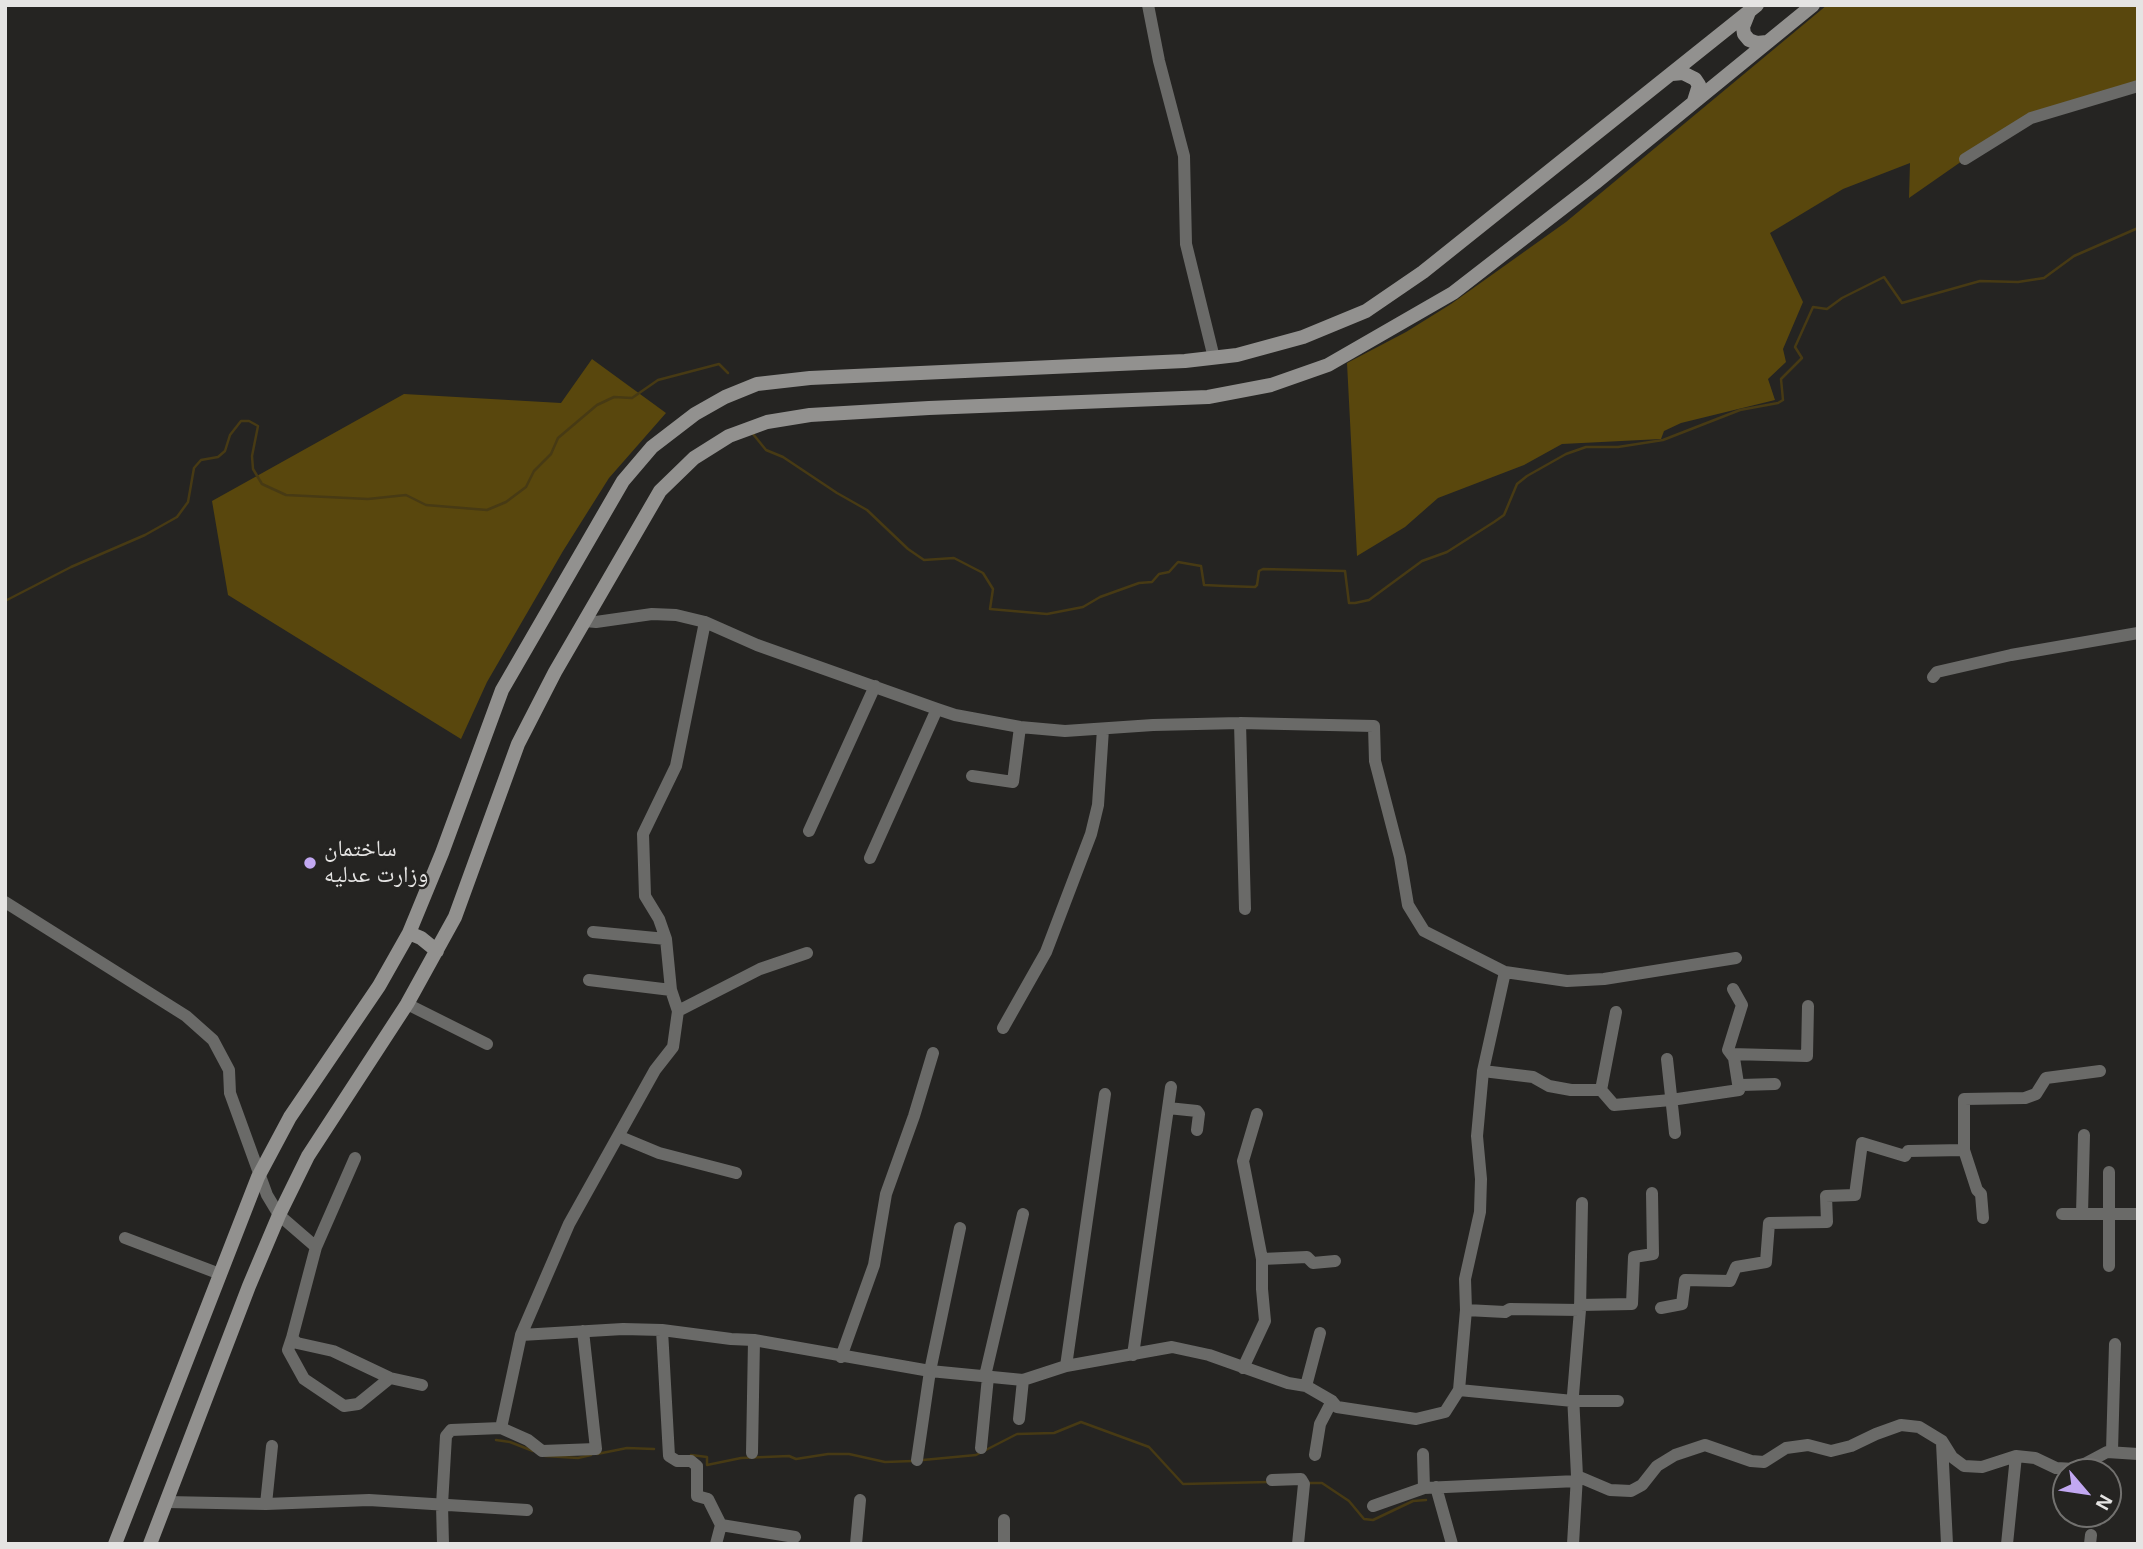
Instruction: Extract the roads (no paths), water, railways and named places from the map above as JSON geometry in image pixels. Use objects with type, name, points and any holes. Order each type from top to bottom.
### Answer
[{"type":"street","points":[[1148,5],[1159,61],[1184,156],[1186,244],[1214,358]]},
{"type":"street","points":[[150,1544],[279,1215],[308,1156],[407,1004],[455,917],[518,744],[585,621],[660,491],[694,458],[729,436],[767,422],[810,415],[1208,397],[1271,385],[1342,358],[1453,293],[1595,183],[1813,5]]},
{"type":"street","points":[[1754,8],[1742,27],[1744,34],[1757,43],[1767,42]]},
{"type":"street","points":[[115,1544],[258,1177],[290,1117],[379,986],[409,933],[442,853],[502,690],[623,481],[652,447],[695,414],[725,397],[757,384],[786,379],[1214,358],[1237,355],[1303,337],[1366,311],[1423,272],[1754,8]]},
{"type":"street","points":[[1672,74],[1683,72],[1695,79],[1699,85],[1693,102]]},
{"type":"street","points":[[1965,159],[2031,118],[2138,86]]},
{"type":"street","points":[[585,621],[596,622],[652,614],[676,615],[705,622],[757,645],[937,709],[1020,727],[1065,732],[1153,725],[1240,723],[1374,726],[1376,761],[1400,857],[1408,905],[1424,931],[1505,972],[1567,981],[1604,979],[1736,958]]},
{"type":"street","points":[[501,1429],[521,1335],[569,1224],[655,1070],[673,1047],[678,1011],[671,990],[666,939],[659,919],[645,896],[643,834],[676,766],[705,622]]},
{"type":"street","points":[[1933,677],[1937,673],[2011,655],[2138,633]]},
{"type":"street","points":[[808,831],[875,686]]},
{"type":"street","points":[[870,858],[937,709]]},
{"type":"street","points":[[1240,723],[1245,909]]},
{"type":"street","points":[[972,776],[1013,782],[1020,727]]},
{"type":"street","points":[[1003,1028],[1046,952],[1091,834],[1098,805],[1103,729]]},
{"type":"street","points":[[5,902],[186,1016],[213,1040],[229,1070],[230,1093],[258,1177],[279,1215],[316,1247]]},
{"type":"street","points":[[593,932],[666,939]]},
{"type":"street","points":[[409,933],[421,938],[437,951]]},
{"type":"street","points":[[678,1011],[760,969],[807,953]]},
{"type":"street","points":[[521,1335],[623,1329],[662,1330],[754,1340],[930,1371],[1023,1380],[1066,1366],[1172,1347],[1209,1354],[1288,1383],[1306,1386],[1332,1401],[1337,1407],[1416,1419],[1445,1412],[1459,1390],[1466,1310],[1465,1279],[1480,1212],[1481,1179],[1477,1136],[1483,1071],[1505,972]]},
{"type":"street","points":[[589,980],[671,990]]},
{"type":"street","points":[[1733,989],[1742,1005],[1728,1050],[1734,1058],[1739,1090]]},
{"type":"street","points":[[407,1004],[487,1044]]},
{"type":"street","points":[[1731,1054],[1807,1056],[1808,1006]]},
{"type":"street","points":[[1601,1090],[1616,1012]]},
{"type":"street","points":[[841,1357],[874,1265],[886,1194],[933,1053]]},
{"type":"street","points":[[1667,1059],[1675,1133]]},
{"type":"street","points":[[1483,1071],[1533,1077],[1549,1086],[1571,1090],[1601,1090],[1614,1105],[1739,1090]]},
{"type":"street","points":[[1983,1218],[1981,1194],[1977,1190],[1964,1150],[1964,1099],[2025,1098],[2036,1094],[2046,1078],[2100,1072]]},
{"type":"street","points":[[1739,1090],[1741,1085],[1775,1084]]},
{"type":"street","points":[[1133,1354],[1171,1087]]},
{"type":"street","points":[[1066,1366],[1105,1094]]},
{"type":"street","points":[[1168,1108],[1197,1111],[1197,1130]]},
{"type":"street","points":[[1243,1368],[1264,1324],[1262,1259],[1243,1161],[1257,1114]]},
{"type":"street","points":[[2082,1214],[2084,1135]]},
{"type":"street","points":[[618,1136],[659,1153],[736,1173]]},
{"type":"street","points":[[1661,1308],[1682,1304],[1685,1280],[1730,1281],[1734,1268],[1766,1262],[1769,1223],[1827,1222],[1827,1195],[1855,1195],[1863,1143],[1905,1156],[1908,1151],[1964,1150]]},
{"type":"street","points":[[355,1158],[316,1247],[288,1350],[304,1379],[344,1406],[358,1404],[390,1378]]},
{"type":"street","points":[[2109,1172],[2109,1266]]},
{"type":"street","points":[[1466,1310],[1505,1312],[1510,1309],[1632,1304],[1634,1257],[1653,1255],[1652,1192]]},
{"type":"street","points":[[1573,1544],[1577,1478],[1573,1401],[1580,1308],[1582,1203]]},
{"type":"street","points":[[2062,1213],[2138,1214]]},
{"type":"street","points":[[981,1448],[987,1377],[1023,1214]]},
{"type":"street","points":[[916,1460],[930,1371],[960,1228]]},
{"type":"street","points":[[125,1238],[220,1274]]},
{"type":"street","points":[[1262,1259],[1307,1257],[1313,1263],[1335,1261]]},
{"type":"street","points":[[662,1330],[669,1456],[677,1461],[691,1461],[697,1466],[697,1496],[708,1499],[721,1525],[716,1544]]},
{"type":"street","points":[[443,1544],[446,1436],[451,1430],[501,1429],[528,1440],[542,1451],[596,1449],[583,1331]]},
{"type":"street","points":[[1306,1386],[1320,1333]]},
{"type":"street","points":[[292,1338],[297,1343],[333,1351],[390,1378],[422,1385]]},
{"type":"street","points":[[752,1453],[754,1340]]},
{"type":"street","points":[[2112,1451],[2115,1344]]},
{"type":"street","points":[[1019,1419],[1023,1380]]},
{"type":"street","points":[[1459,1390],[1573,1401],[1618,1401]]},
{"type":"street","points":[[1315,1455],[1320,1424],[1332,1401]]},
{"type":"street","points":[[1373,1506],[1430,1488],[1577,1478],[1610,1490],[1631,1491],[1642,1485],[1657,1466],[1675,1454],[1705,1445],[1751,1461],[1764,1461],[1786,1448],[1808,1445],[1831,1451],[1901,1426],[1919,1427],[1942,1441],[1952,1457],[1964,1466],[1982,1467],[2016,1456],[2035,1458],[2056,1468],[2075,1469],[2107,1452],[2138,1454]]},
{"type":"street","points":[[1942,1441],[1947,1544]]},
{"type":"street","points":[[266,1504],[272,1446]]},
{"type":"street","points":[[1423,1454],[1430,1488],[1452,1544]]},
{"type":"street","points":[[2007,1544],[2016,1456]]},
{"type":"street","points":[[1272,1480],[1301,1479],[1304,1484],[1298,1544]]},
{"type":"street","points":[[167,1502],[266,1504],[369,1500],[527,1510]]},
{"type":"street","points":[[856,1544],[860,1500]]},
{"type":"street","points":[[1004,1520],[1004,1544]]},
{"type":"street","points":[[721,1525],[795,1537]]},
{"type":"waterway","points":[[753,434],[766,450],[783,457],[867,510],[908,549],[924,560],[954,558],[983,573],[993,589],[990,609],[1047,614],[1083,607],[1100,597],[1139,583],[1152,582],[1159,574],[1169,572],[1178,562],[1201,566],[1204,585],[1255,587],[1259,571],[1263,569],[1345,571],[1349,603],[1355,603],[1369,600],[1422,561],[1447,552],[1504,515],[1517,484],[1566,454],[1586,447],[1618,447],[1663,440],[1740,410],[1783,400],[1781,379],[1802,358],[1795,347],[1813,307],[1827,309],[1842,298],[1884,277],[1902,303],[1980,281],[2018,282],[2044,278],[2074,256],[2138,228]]},
{"type":"waterway","points":[[5,601],[71,567],[145,535],[177,517],[188,502],[194,468],[201,460],[218,457],[225,451],[230,435],[241,421],[249,421],[258,426],[252,456],[253,469],[262,484],[286,495],[368,499],[406,495],[426,505],[487,510],[506,502],[526,487],[534,471],[551,454],[558,438],[597,405],[614,397],[632,398],[658,380],[719,364],[728,373]]},
{"type":"waterway","points":[[923,1460],[976,1455],[1017,1434],[1054,1433],[1081,1422],[1149,1447],[1183,1484],[1269,1482]]},
{"type":"waterway","points":[[496,1440],[533,1451]]},
{"type":"waterway","points":[[597,1454],[627,1448],[654,1449]]},
{"type":"waterway","points":[[691,1455],[707,1457],[707,1465],[741,1458],[789,1456],[796,1459],[828,1454],[849,1454],[885,1462],[913,1461]]},
{"type":"waterway","points":[[545,1456],[578,1458],[591,1455]]},
{"type":"waterway","points":[[1307,1483],[1322,1483],[1349,1501],[1364,1519],[1373,1520],[1413,1501],[1426,1500]]},
{"type":"place","name":"ساختمان وزارت عدلیه","points":[[310,863]]}]
